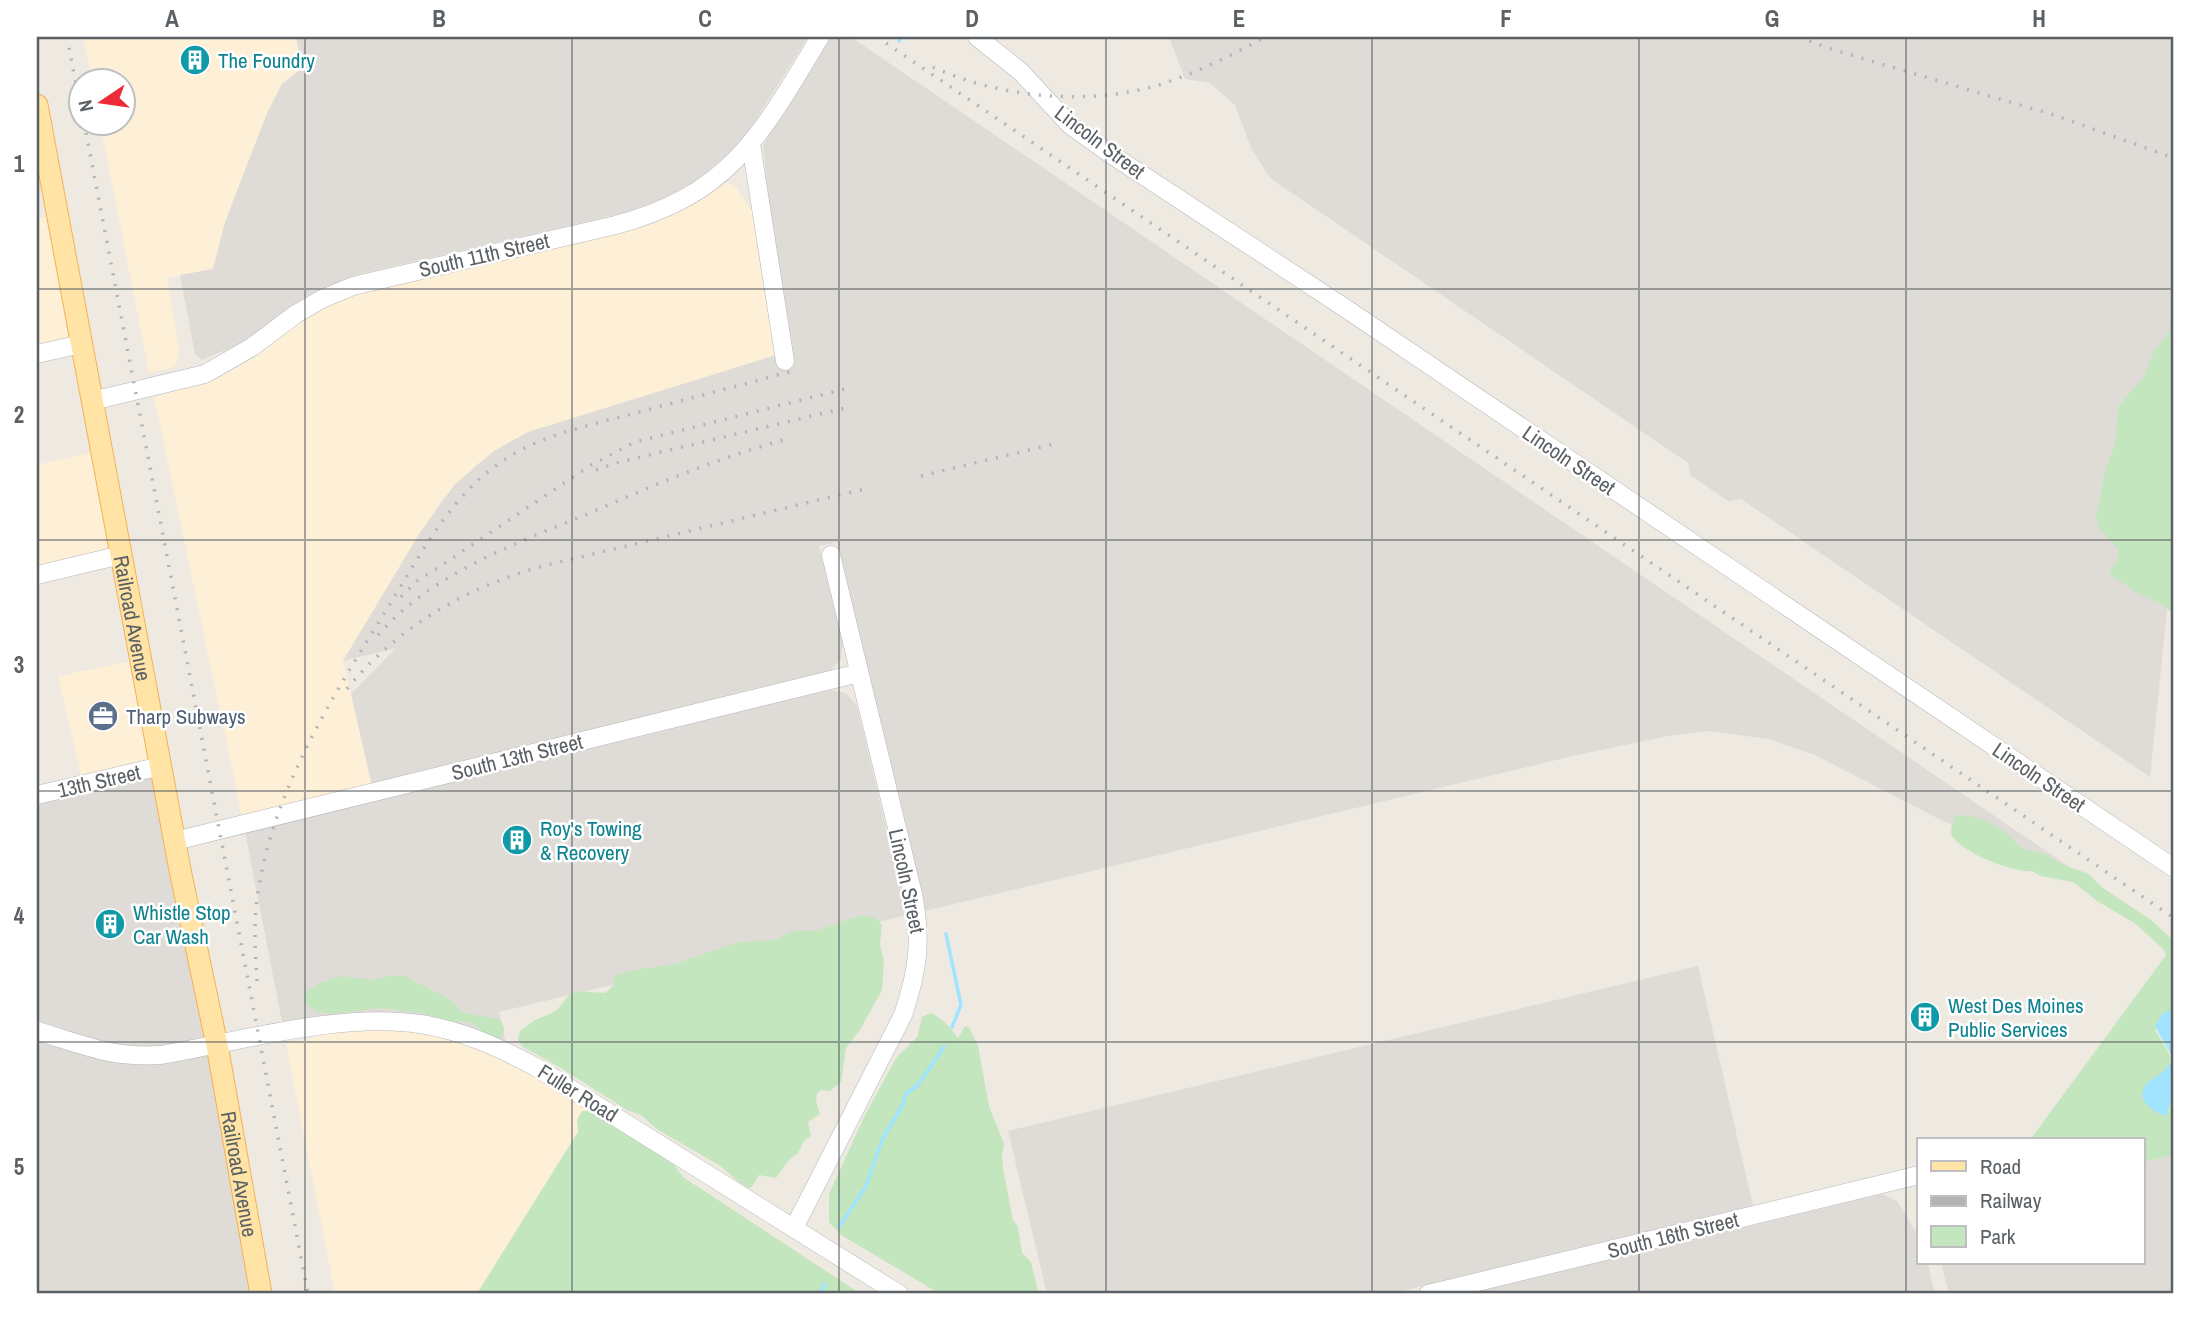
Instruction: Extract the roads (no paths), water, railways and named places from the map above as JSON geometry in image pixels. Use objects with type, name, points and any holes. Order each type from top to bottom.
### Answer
[{"type":"main road","name":"Railroad Avenue","points":[[37,106],[175,841],[217,1045],[261,1294]]},
{"type":"street","name":"South 11th Street","points":[[92,401],[205,374],[252,347],[296,314],[353,286],[654,214],[684,200],[710,183],[751,144],[820,37]]},
{"type":"street","name":"Lincoln Street","points":[[977,37],[1021,72],[1070,125],[1112,155],[1334,300],[2174,868]]},
{"type":"street","points":[[751,144],[785,361]]},
{"type":"street","points":[[37,354],[82,344]]},
{"type":"street","points":[[37,575],[121,555]]},
{"type":"street","name":"Lincoln Street","points":[[794,1228],[903,1015],[917,966],[919,943],[917,915],[831,555]]},
{"type":"street","name":"South 13th Street","points":[[175,841],[859,673]]},
{"type":"street","name":"13th Street","points":[[37,795],[161,766]]},
{"type":"street","name":"Fuller Road","points":[[37,1031],[108,1053],[133,1057],[161,1055],[351,1022],[398,1021],[457,1032],[534,1066],[899,1294]]},
{"type":"street","name":"South 16th Street","points":[[1428,1294],[1917,1175]]},
{"type":"water","points":[[2170,1010],[2174,1014],[2174,1098],[2167,1116],[2151,1109],[2142,1096],[2146,1085],[2171,1062],[2172,1056],[2155,1026],[2162,1014]]},
{"type":"waterway","points":[[899,41],[901,37]]},
{"type":"waterway","points":[[946,934],[961,1005],[952,1027]]},
{"type":"waterway","points":[[839,1227],[866,1186],[882,1140],[906,1094],[918,1085],[944,1047]]},
{"type":"waterway","points":[[820,1294],[824,1284]]},
{"type":"railway","points":[[67,37],[73,66]]},
{"type":"railway","points":[[877,37],[2174,918]]},
{"type":"railway","points":[[933,67],[960,78],[1019,92],[1049,96],[1111,95],[1168,82],[1265,37]]},
{"type":"railway","points":[[1799,37],[1834,50],[2054,115],[2174,158]]},
{"type":"railway","points":[[87,136],[308,1294]]},
{"type":"railway","points":[[257,981],[255,921],[259,886],[279,811],[294,775],[349,671],[428,542],[457,503],[473,485],[512,455],[556,435],[796,370]]},
{"type":"railway","points":[[401,597],[417,581],[591,465],[635,442],[845,389]]},
{"type":"railway","points":[[596,470],[849,407]]},
{"type":"railway","points":[[378,635],[423,594],[501,550],[686,473],[791,438]]},
{"type":"railway","points":[[921,476],[1058,443]]},
{"type":"railway","points":[[347,689],[367,667],[411,628],[435,612],[487,585],[543,566],[869,488]]},
{"type":"place","name":"The Foundry","points":[[195,60]]},
{"type":"place","name":"Tharp Subways","points":[[103,716]]},
{"type":"place","name":"Roy's Towing & Recovery","points":[[517,840]]},
{"type":"place","name":"Whistle Stop Car Wash","points":[[110,924]]},
{"type":"place","name":"West Des Moines Public Services","points":[[1925,1017]]}]
